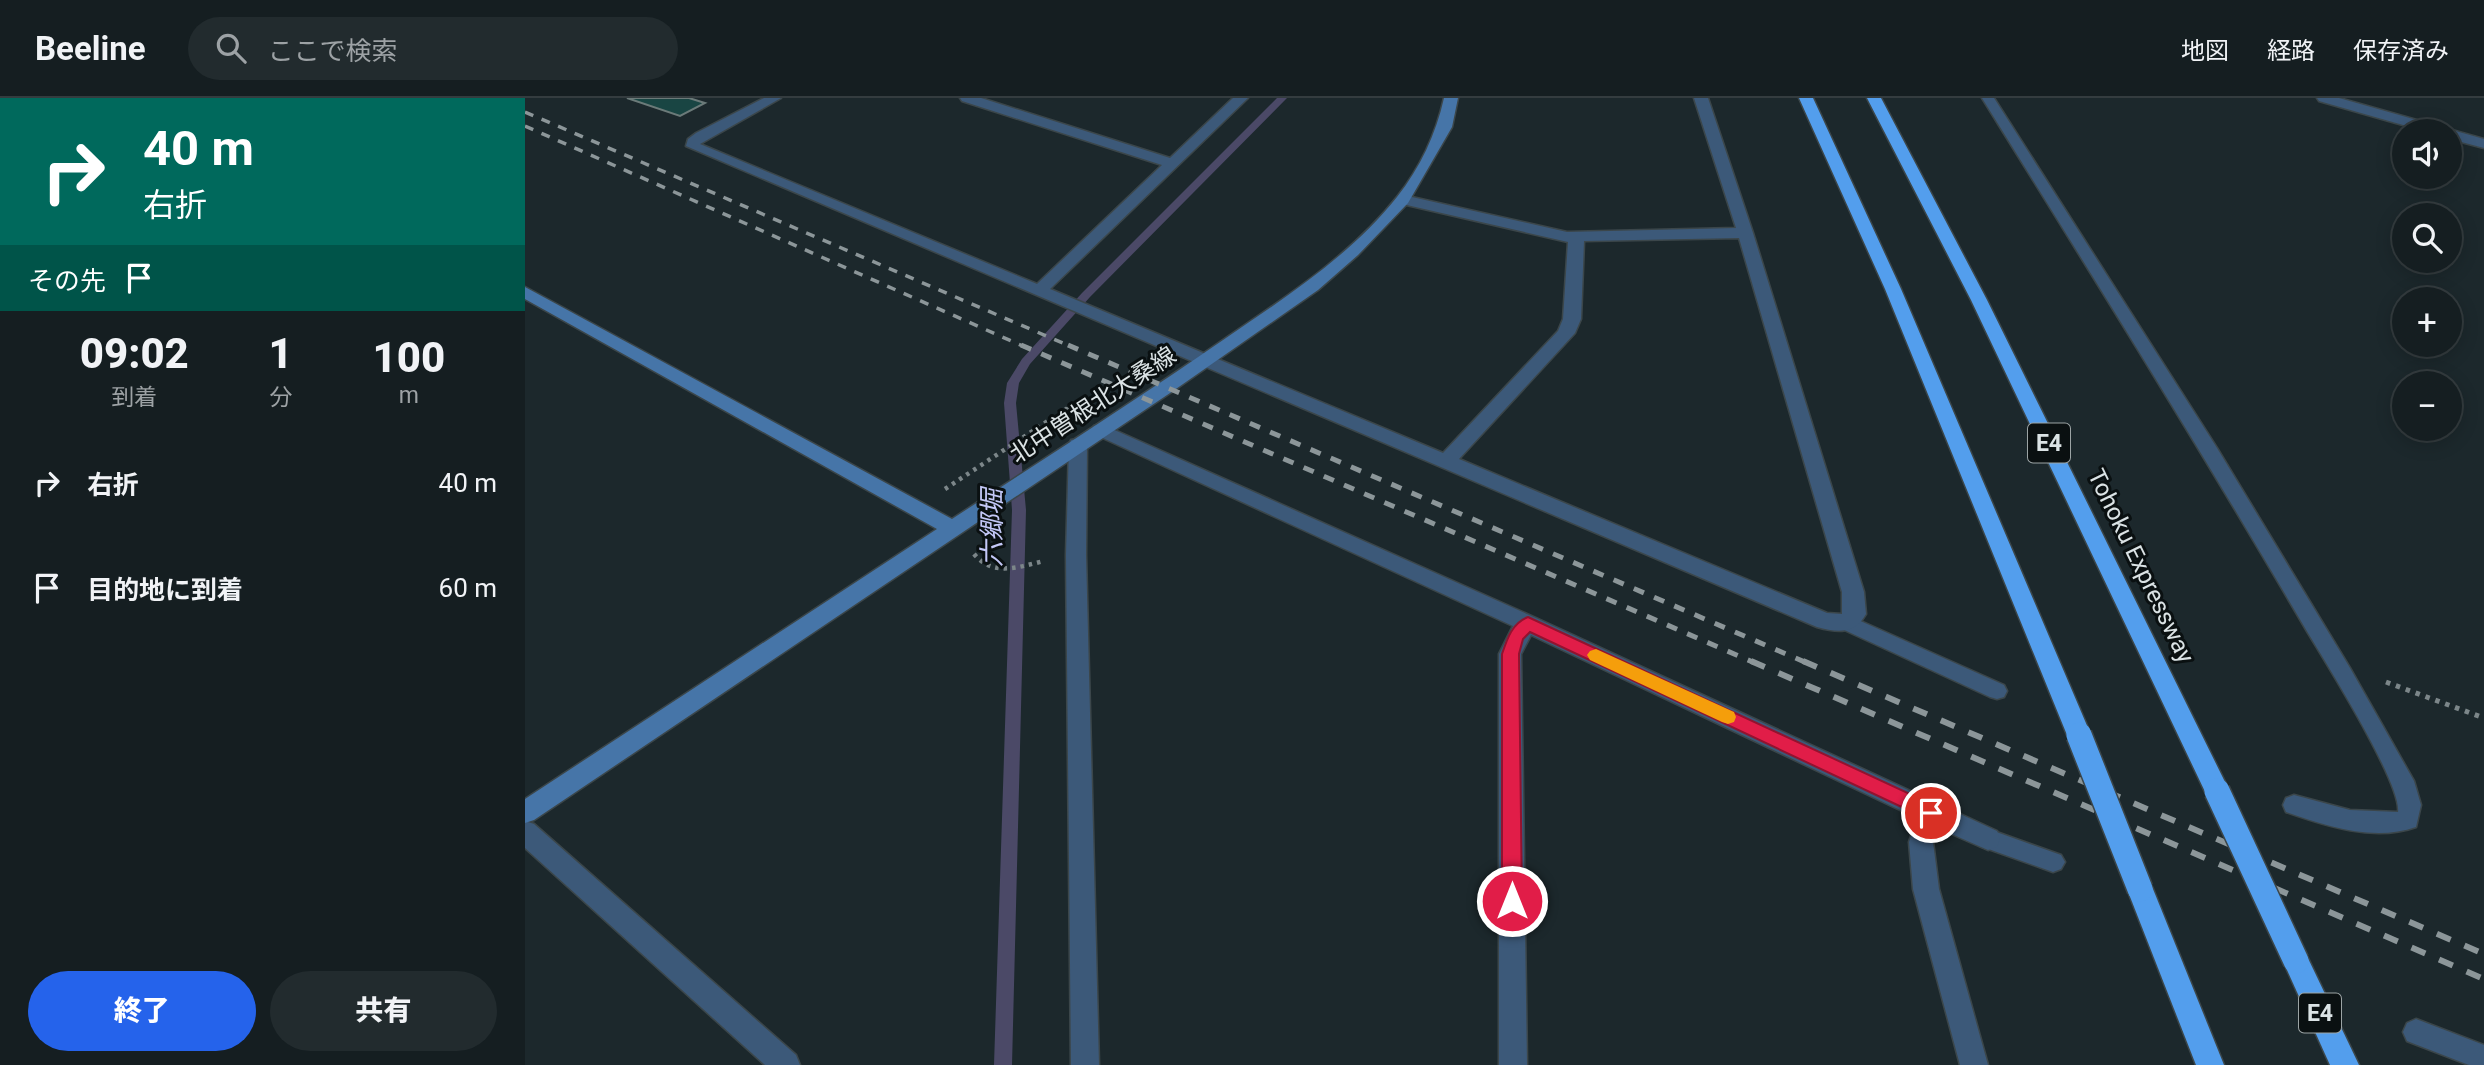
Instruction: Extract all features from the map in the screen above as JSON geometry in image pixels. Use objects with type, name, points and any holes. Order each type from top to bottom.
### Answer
[{"type":"highway","points":[[1806,98],[1893,289],[2079,735],[2210,1065]]},
{"type":"highway","name":"Tohoku Expressway","points":[[1874,98],[1979,300],[2217,791],[2345,1065]]},
{"type":"main road","name":"北中曽根北大桑線","points":[[525,812],[960,537],[986,507],[1205,362],[1312,286],[1403,200],[1445,127],[1451,98]]},
{"type":"main road","points":[[525,292],[960,537]]},
{"type":"street","points":[[774,98],[701,136],[693,146],[1825,621],[1847,623],[1855,614],[1853,592],[1745,233],[1701,98]]},
{"type":"street","points":[[967,98],[1173,164]]},
{"type":"street","points":[[1039,291],[1241,98]]},
{"type":"street","points":[[2324,98],[2397,119]]},
{"type":"street","points":[[2462,138],[2484,144]]},
{"type":"street","points":[[1403,200],[1576,238],[1745,233]]},
{"type":"street","points":[[1445,462],[1566,333],[1572,319],[1576,238]]},
{"type":"street","points":[[1101,430],[1528,624],[1988,839]]},
{"type":"street","points":[[1078,445],[1076,555],[1085,1065]]},
{"type":"street","points":[[1513,1065],[1510,654],[1516,637],[1528,624]]},
{"type":"street","points":[[1931,813],[1921,842],[1926,889],[1974,1065]]},
{"type":"street","points":[[525,832],[786,1065]]},
{"type":"lane","points":[[1988,98],[2211,452],[2343,674],[2403,781],[2410,806],[2408,820],[2385,825],[2351,822],[2294,805]]},
{"type":"lane","points":[[1847,623],[1997,691]]},
{"type":"lane","points":[[1988,839],[2053,863]]},
{"type":"lane","points":[[2416,1032],[2484,1058]]},
{"type":"path","points":[[944,489],[1042,425]]},
{"type":"path","points":[[960,537],[981,566],[996,570],[1049,560]]},
{"type":"path","points":[[2343,674],[2371,676],[2484,718]]},
{"type":"building","points":[[627,98],[689,98],[705,103],[680,116]]},
{"type":"waterway","name":"六郷堀","points":[[1003,1065],[1019,510],[1010,403],[1013,383],[1026,362],[1086,295],[1282,98]]},
{"type":"railway","points":[[525,112],[1072,347]]},
{"type":"railway","points":[[525,126],[1025,347]]},
{"type":"railway","points":[[1021,345],[1755,663]]},
{"type":"railway","points":[[1068,345],[1807,663]]},
{"type":"railway","points":[[1751,661],[2484,979]]},
{"type":"railway","points":[[1803,661],[2484,954]]},
{"type":"slow traffic","points":[[1596,655],[1728,717]]},
{"type":"route","points":[[1512,901],[1510,654],[1516,637],[1528,624],[1931,813]]}]
